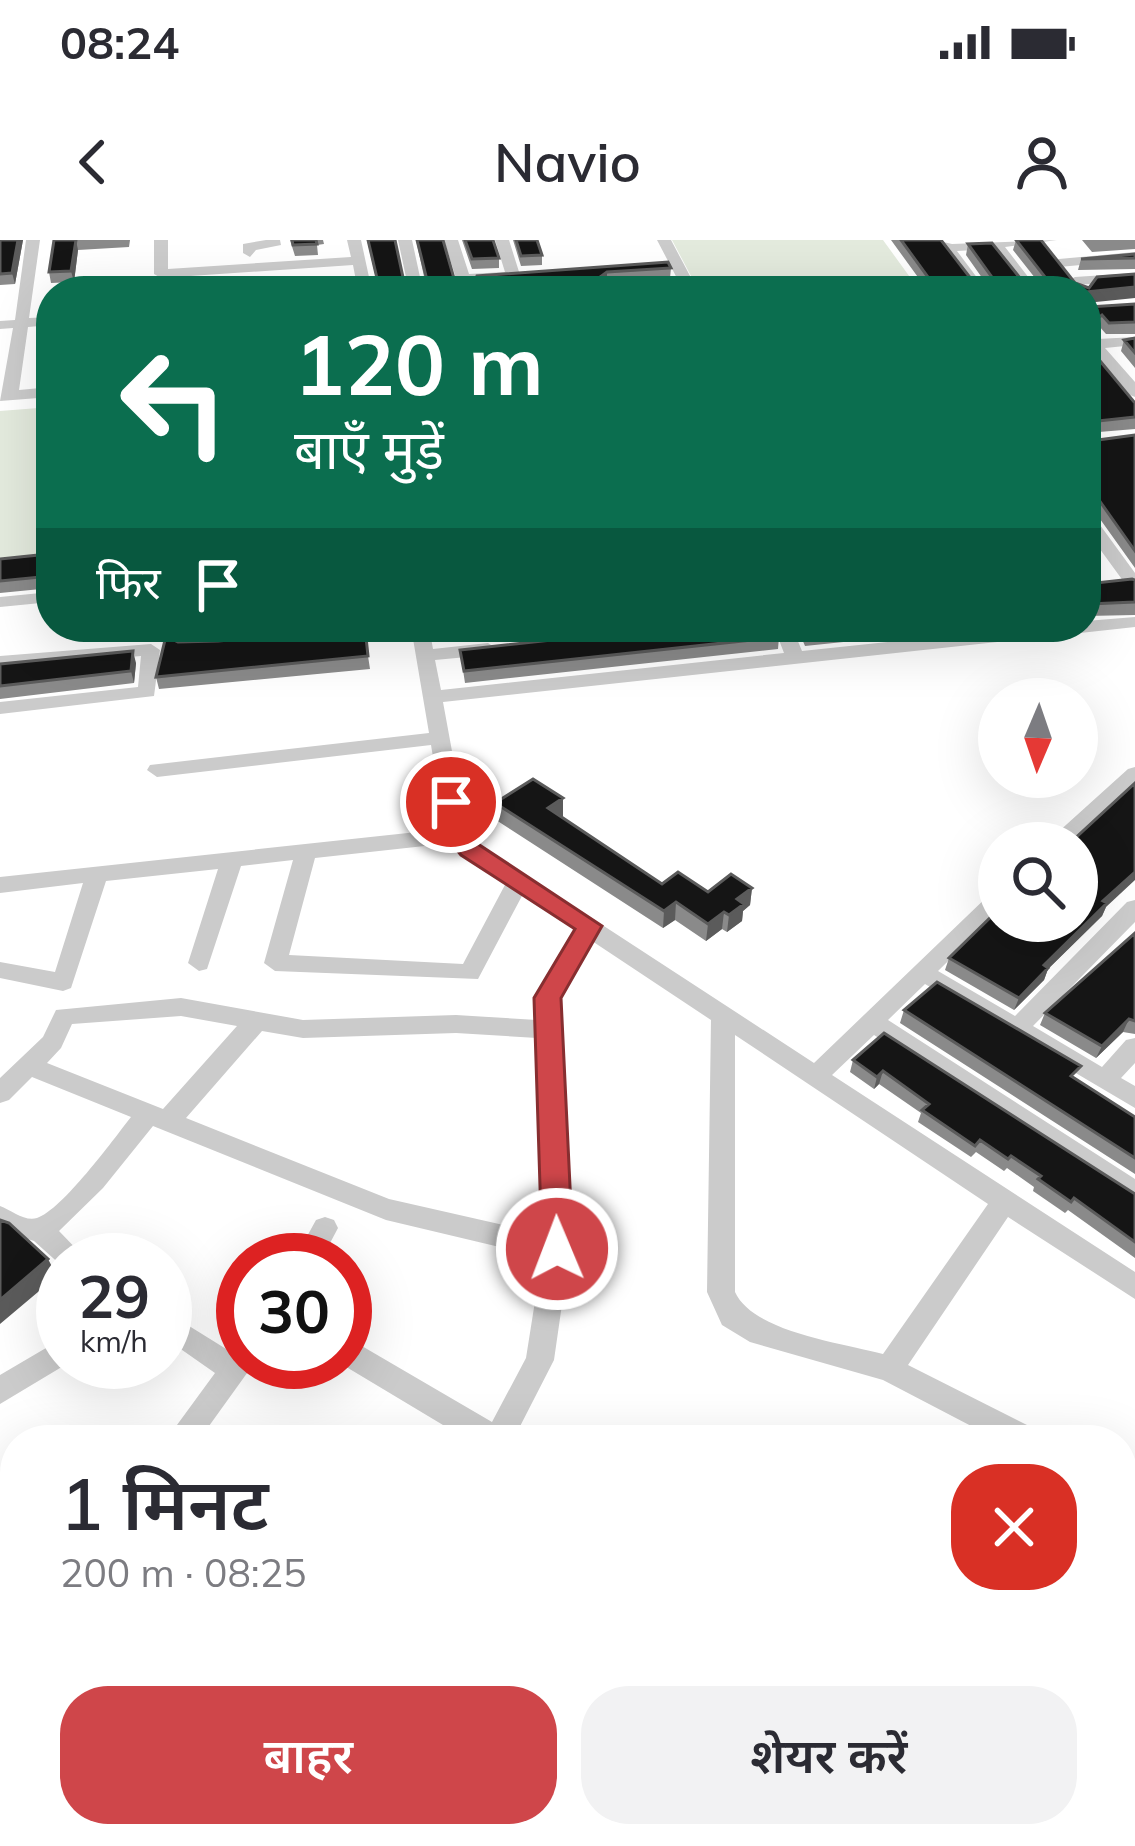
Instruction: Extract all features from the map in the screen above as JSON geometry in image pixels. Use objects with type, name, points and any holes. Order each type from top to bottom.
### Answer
[{"type":"street","points":[[34,240],[20,287],[22,323],[6,396],[36,393]]},
{"type":"street","points":[[161,240],[161,274],[323,246],[327,263]]},
{"type":"street","points":[[250,260],[248,247],[274,245],[273,240]]},
{"type":"street","points":[[354,240],[362,276]]},
{"type":"street","points":[[405,240],[413,276]]},
{"type":"street","points":[[451,240],[462,276]]},
{"type":"street","points":[[502,240],[513,275]]},
{"type":"street","points":[[664,240],[683,276]]},
{"type":"street","points":[[1037,240],[1071,276]]},
{"type":"street","points":[[945,244],[1050,240]]},
{"type":"street","points":[[945,244],[969,276]]},
{"type":"street","points":[[995,244],[1020,276]]},
{"type":"street","points":[[1059,263],[1135,256]]},
{"type":"street","points":[[250,260],[358,261]]},
{"type":"street","points":[[653,265],[676,263]]},
{"type":"street","points":[[508,276],[536,273]]},
{"type":"street","points":[[1101,283],[1135,277]]},
{"type":"street","points":[[0,325],[36,322]]},
{"type":"street","points":[[1101,339],[1135,340]]},
{"type":"street","points":[[1101,352],[1135,392]]},
{"type":"street","points":[[1116,369],[1135,368]]},
{"type":"street","points":[[1101,538],[1133,582]]},
{"type":"street","points":[[1108,582],[1133,582]]},
{"type":"street","points":[[0,602],[36,598]]},
{"type":"street","points":[[1101,625],[1135,622]]},
{"type":"street","points":[[179,644],[189,642]]},
{"type":"street","points":[[423,642],[457,835],[470,850],[724,1012],[1135,1287]]},
{"type":"street","points":[[425,656],[508,646],[507,642]]},
{"type":"street","points":[[789,642],[795,657]]},
{"type":"street","points":[[431,697],[940,642]]},
{"type":"street","points":[[0,662],[151,650],[147,692],[0,708]]},
{"type":"street","points":[[157,770],[439,738]]},
{"type":"street","points":[[1081,822],[1135,774]]},
{"type":"street","points":[[0,885],[457,835]]},
{"type":"street","points":[[307,851],[275,963],[470,974],[518,882]]},
{"type":"street","points":[[200,963],[232,860]]},
{"type":"street","points":[[0,970],[63,982],[97,874]]},
{"type":"street","points":[[1017,1028],[1135,908]]},
{"type":"street","points":[[817,1075],[978,918]]},
{"type":"street","points":[[494,1425],[540,1360],[557,1249],[548,998],[589,926]]},
{"type":"street","points":[[922,972],[1135,1098]]},
{"type":"street","points":[[0,1093],[53,1042],[64,1016],[181,1007],[320,1030],[456,1024],[547,1030]]},
{"type":"street","points":[[724,1012],[722,1292],[732,1316],[760,1333],[890,1369],[998,1425]]},
{"type":"street","points":[[40,1230],[256,1021]]},
{"type":"street","points":[[872,1022],[1135,1193]]},
{"type":"street","points":[[1106,1080],[1135,1047]]},
{"type":"street","points":[[32,1067],[386,1209],[557,1249]]},
{"type":"street","points":[[890,1369],[1005,1200]]},
{"type":"street","points":[[0,1217],[43,1233]]},
{"type":"street","points":[[322,1233],[325,1228]]},
{"type":"street","points":[[0,1391],[36,1368]]},
{"type":"street","points":[[372,1368],[465,1425]]},
{"type":"street","points":[[200,1425],[223,1389]]},
{"type":"shaded area","points":[[672,240],[883,240],[909,276],[691,276]]},
{"type":"shaded area","points":[[36,408],[36,557],[0,561],[0,411]]},
{"type":"building","points":[[0,240],[18,240],[12,273],[0,274]]},
{"type":"building","points":[[54,240],[76,240],[71,271],[49,272]]},
{"type":"building","points":[[292,240],[316,240],[317,244],[293,245]]},
{"type":"building","points":[[368,240],[395,240],[403,276],[376,276]]},
{"type":"building","points":[[417,240],[443,240],[453,276],[426,276]]},
{"type":"building","points":[[465,240],[493,240],[499,258],[472,259]]},
{"type":"building","points":[[516,240],[537,240],[542,255],[521,256]]},
{"type":"building","points":[[901,240],[941,240],[969,276],[927,276]]},
{"type":"building","points":[[1016,240],[1041,240],[1069,276],[1044,276]]},
{"type":"building","points":[[992,243],[1018,276],[991,276],[968,244]]},
{"type":"building","points":[[1135,254],[1135,258],[1081,259]]},
{"type":"building","points":[[668,262],[671,268],[602,276],[477,276]]},
{"type":"building","points":[[1135,274],[1135,287],[1101,290],[1101,277]]},
{"type":"building","points":[[1135,304],[1135,322],[1109,323],[1101,306]]},
{"type":"building","points":[[1101,362],[1135,403],[1135,417],[1101,421]]},
{"type":"building","points":[[1135,435],[1135,551],[1101,503],[1101,440]]},
{"type":"building","points":[[36,555],[36,577],[0,581],[0,559]]},
{"type":"building","points":[[1135,580],[1135,602],[1101,603],[1101,582]]},
{"type":"building","points":[[165,642],[366,642],[368,656],[156,677]]},
{"type":"building","points":[[534,642],[733,642],[464,671],[460,650]]},
{"type":"building","points":[[133,651],[131,671],[0,686],[0,664]]},
{"type":"building","points":[[533,779],[563,798],[548,808],[662,884],[678,872],[708,892],[731,874],[752,888],[737,899],[744,904],[708,924],[676,902],[664,911],[495,803]]},
{"type":"building","points":[[1135,783],[1135,872],[1103,901],[1107,903],[1098,912],[1098,822],[1093,822]]},
{"type":"building","points":[[978,930],[978,942],[1067,942],[1019,998],[949,958]]},
{"type":"building","points":[[1135,933],[1135,1021],[1129,1019],[1102,1046],[1045,1013]]},
{"type":"building","points":[[937,982],[1081,1066],[1071,1076],[1135,1117],[1135,1158],[904,1010]]},
{"type":"building","points":[[884,1033],[1135,1194],[1135,1242],[1074,1198],[1071,1202],[1011,1156],[1008,1159],[980,1140],[975,1146],[922,1110],[929,1104],[883,1071],[877,1077],[853,1060]]},
{"type":"building","points":[[0,1220],[36,1248],[36,1269],[0,1300]]},
{"type":"route","points":[[451,802],[457,835],[470,850],[589,926],[548,998],[557,1249]]}]
